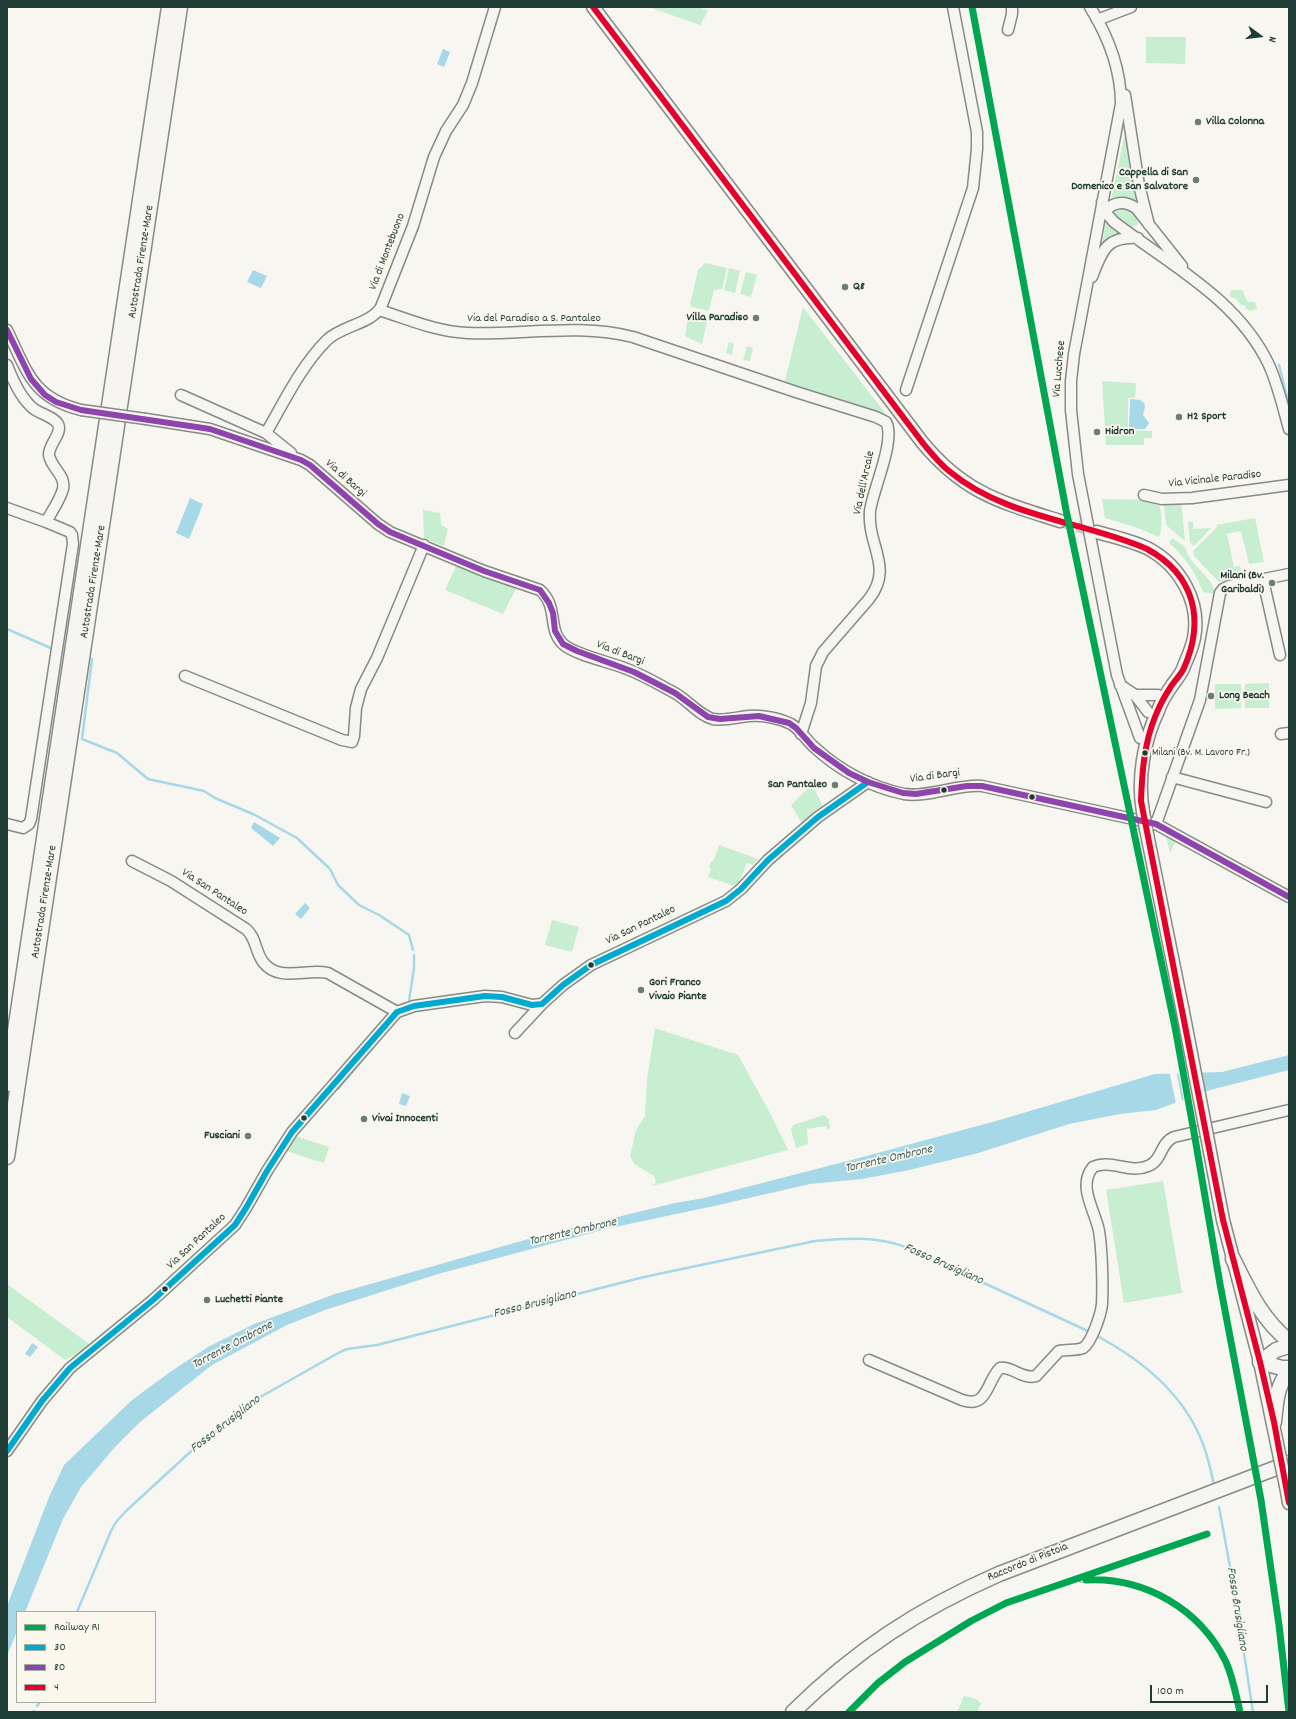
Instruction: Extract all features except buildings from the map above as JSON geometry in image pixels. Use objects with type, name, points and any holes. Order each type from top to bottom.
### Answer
[{"type":"highway","name":"Autostrada Firenze-Mare","points":[[7,1084],[169,7]]},
{"type":"highway","name":"Autostrada Firenze-Mare","points":[[7,1157],[180,7]]},
{"type":"highway","points":[[1233,1259],[1262,1312],[1274,1327],[1289,1341]]},
{"type":"highway","points":[[1260,1362],[1276,1350],[1289,1346]]},
{"type":"highway","points":[[1260,1362],[1282,1368],[1289,1368]]},
{"type":"highway","points":[[1274,1422],[1278,1391],[1283,1378],[1289,1372]]},
{"type":"highway","name":"Raccordo di Pistoia","points":[[793,1712],[830,1677],[878,1639],[907,1620],[954,1594],[999,1574],[1285,1460]]},
{"type":"highway","name":"Raccordo di Pistoia","points":[[805,1712],[837,1682],[872,1654],[924,1620],[960,1601],[1021,1575],[1287,1480]]},
{"type":"main road","points":[[593,7],[922,442],[940,463],[963,482],[986,495],[1009,505],[1060,521]]},
{"type":"main road","points":[[1097,532],[1138,545],[1153,552],[1167,562],[1184,582],[1193,604],[1195,621],[1193,642],[1184,668],[1166,695],[1149,716],[1143,763],[1142,806]]},
{"type":"main road","points":[[1186,661],[1179,667],[1158,695],[1140,738],[1135,776],[1137,793],[1151,826],[1182,1007],[1223,1220],[1285,1460],[1289,1503]]},
{"type":"street","name":"Via di Montebuono","points":[[266,433],[304,370],[326,341],[336,333],[372,317],[379,310],[413,226],[434,157],[446,131],[463,105],[472,83],[496,7]]},
{"type":"street","points":[[906,390],[973,188],[977,132],[953,7]]},
{"type":"street","points":[[1008,30],[1012,7]]},
{"type":"street","name":"Via Lucchese","points":[[1090,7],[1110,49],[1123,88],[1140,185],[1149,225]]},
{"type":"street","points":[[1097,20],[1131,7]]},
{"type":"street","name":"Via Lucchese","points":[[1120,80],[1121,104],[1119,119],[1084,297],[1074,354],[1070,390],[1071,422],[1077,468],[1120,685],[1140,738]]},
{"type":"street","name":"Via Lucchese","points":[[1102,209],[1116,203],[1129,204],[1138,211],[1190,277]]},
{"type":"street","name":"Via Lucchese","points":[[1102,209],[1114,222],[1190,277],[1233,312],[1256,342],[1273,375],[1289,429]]},
{"type":"street","name":"Via Lucchese","points":[[1084,297],[1100,256],[1108,245],[1120,238],[1138,238]]},
{"type":"street","name":"Via del Paradiso a S. Pantaleo","points":[[379,310],[436,328],[463,333],[588,330],[614,332],[633,337],[756,379]]},
{"type":"street","name":"Via di Bargi","points":[[7,330],[26,371],[40,390],[56,402],[81,410],[210,429],[296,457],[310,465],[384,528],[484,571],[540,590],[546,596],[552,608],[555,631],[563,644],[570,649],[634,672],[675,693],[711,718],[723,719],[754,716],[789,723],[820,752],[849,772],[868,782],[900,793],[912,794],[967,786],[982,786],[1151,826],[1289,897]]},
{"type":"street","points":[[7,366],[11,377],[27,402],[34,409],[55,421],[58,425],[58,430],[49,455],[61,477],[63,486],[46,522]]},
{"type":"street","name":"Via dell'Arcale","points":[[756,379],[876,417],[886,422],[889,430],[870,517],[871,535],[881,570],[879,581],[875,591],[869,599],[818,660],[810,706],[801,734]]},
{"type":"street","points":[[182,395],[266,433],[296,457]]},
{"type":"street","name":"Via Vicinale Paradiso","points":[[1144,495],[1162,499],[1192,498],[1289,485]]},
{"type":"street","points":[[7,508],[70,532],[72,535],[73,544],[31,819],[29,824],[23,828],[7,824]]},
{"type":"street","points":[[185,676],[342,740],[352,742],[354,736],[356,708],[362,689],[378,658],[424,545]]},
{"type":"street","points":[[1151,826],[1172,778],[1202,696],[1220,593],[1223,589],[1229,586],[1289,574]]},
{"type":"street","points":[[1263,580],[1280,654]]},
{"type":"street","points":[[1120,685],[1134,695],[1149,716]]},
{"type":"street","points":[[1134,695],[1158,695]]},
{"type":"street","points":[[1130,709],[1137,715],[1149,716]]},
{"type":"street","points":[[1172,778],[1266,802]]},
{"type":"street","name":"Via San Pantaleo","points":[[515,1033],[542,1004],[591,965],[726,901],[741,889],[768,860],[818,817],[868,782]]},
{"type":"street","name":"Via San Pantaleo","points":[[7,1451],[42,1401],[70,1368],[153,1300],[235,1225],[292,1132],[397,1012],[328,973],[283,973],[272,970],[261,959],[251,933],[246,929],[171,881],[132,861]]},
{"type":"street","points":[[397,1012],[414,1006],[489,996],[502,997],[532,1005],[542,1004]]},
{"type":"street","points":[[869,1360],[962,1400],[970,1402],[978,1401],[983,1396],[994,1374],[1000,1368],[1006,1368],[1027,1376],[1036,1376],[1059,1351],[1079,1349],[1085,1346],[1090,1339],[1100,1313],[1102,1300],[1099,1235],[1086,1188],[1088,1174],[1093,1167],[1106,1164],[1133,1168],[1146,1167],[1154,1163],[1164,1144],[1174,1137],[1289,1110]]},
{"type":"green space","points":[[649,7],[699,7],[708,11],[700,25]]},
{"type":"green space","points":[[1146,37],[1186,37],[1185,64],[1146,63]]},
{"type":"green space","points":[[1126,128],[1141,206],[1116,199],[1111,200]]},
{"type":"green space","points":[[1113,207],[1131,209],[1139,218],[1138,224],[1130,227],[1122,224],[1110,210]]},
{"type":"green space","points":[[1109,221],[1123,233],[1102,243],[1106,222]]},
{"type":"green space","points":[[705,263],[727,268],[722,289],[714,290],[709,311],[692,307],[690,305],[698,270]]},
{"type":"green space","points":[[729,268],[740,271],[735,293],[724,290]]},
{"type":"green space","points":[[746,272],[757,275],[751,297],[740,294]]},
{"type":"green space","points":[[1231,290],[1242,290],[1248,302],[1255,302],[1257,309],[1249,311],[1246,309],[1245,305],[1241,305],[1235,298],[1230,296]]},
{"type":"green space","points":[[803,307],[889,418],[784,385]]},
{"type":"green space","points":[[691,313],[708,317],[702,344],[685,336],[688,316]]},
{"type":"green space","points":[[729,342],[734,344],[732,355],[726,353]]},
{"type":"green space","points":[[747,346],[753,348],[750,361],[743,360]]},
{"type":"green space","points":[[1102,381],[1136,384],[1135,398],[1128,398],[1128,430],[1152,431],[1152,438],[1144,438],[1144,445],[1106,445]]},
{"type":"green space","points":[[1102,499],[1156,500],[1160,507],[1162,518],[1159,537],[1138,528],[1105,518]]},
{"type":"green space","points":[[1181,500],[1185,541],[1166,525],[1164,505],[1166,502]]},
{"type":"green space","points":[[423,510],[440,513],[441,525],[448,529],[444,546],[424,538]]},
{"type":"green space","points":[[1255,518],[1264,562],[1249,564],[1241,531],[1227,534],[1234,567],[1240,566],[1243,576],[1220,582],[1218,581],[1194,556],[1193,551],[1217,527],[1216,525]]},
{"type":"green space","points":[[1188,522],[1193,522],[1193,529],[1211,528],[1194,546],[1190,543]]},
{"type":"green space","points":[[1172,538],[1185,547],[1191,560],[1211,582],[1214,594],[1203,592],[1189,566],[1169,543]]},
{"type":"green space","points":[[457,564],[518,585],[503,614],[445,590]]},
{"type":"green space","points":[[1269,683],[1269,708],[1245,708],[1245,684]]},
{"type":"green space","points":[[1215,684],[1241,684],[1241,708],[1215,709]]},
{"type":"green space","points":[[812,784],[823,806],[803,825],[791,805]]},
{"type":"green space","points":[[1165,832],[1177,838],[1170,853]]},
{"type":"green space","points":[[719,845],[758,859],[753,865],[747,863],[737,887],[708,877],[711,869],[709,866],[714,860]]},
{"type":"green space","points":[[552,920],[579,927],[572,952],[545,945]]},
{"type":"green space","points":[[655,1028],[738,1055],[770,1113],[788,1150],[652,1186],[656,1182],[654,1176],[634,1164],[630,1156],[636,1130],[645,1116],[647,1079]]},
{"type":"green space","points":[[824,1115],[829,1119],[830,1129],[826,1126],[807,1129],[808,1144],[796,1148],[791,1130],[793,1125]]},
{"type":"green space","points":[[295,1136],[329,1147],[324,1163],[286,1151]]},
{"type":"green space","points":[[1163,1181],[1182,1293],[1124,1303],[1106,1190]]},
{"type":"green space","points":[[7,1284],[92,1346],[65,1360],[7,1317]]},
{"type":"green space","points":[[964,1696],[974,1698],[981,1703],[977,1712],[957,1712]]},
{"type":"water","points":[[443,49],[450,52],[444,67],[437,64]]},
{"type":"water","points":[[253,270],[267,276],[261,288],[247,282]]},
{"type":"water","points":[[1130,399],[1140,400],[1144,403],[1145,407],[1143,415],[1149,423],[1145,429],[1129,429]]},
{"type":"water","points":[[190,498],[203,504],[189,539],[176,533]]},
{"type":"water","points":[[254,822],[280,838],[273,846],[251,828]]},
{"type":"water","points":[[305,903],[310,908],[301,919],[295,914]]},
{"type":"water","name":"Torrente Ombrone","points":[[1289,1055],[1289,1070],[1210,1090],[1156,1110],[1120,1114],[1069,1124],[975,1154],[909,1170],[862,1179],[810,1184],[610,1228],[438,1274],[325,1310],[287,1325],[212,1365],[140,1422],[115,1447],[81,1487],[63,1519],[25,1611],[16,1611],[16,1634],[7,1656],[7,1606],[49,1497],[64,1465],[132,1400],[170,1372],[208,1347],[254,1324],[335,1294],[539,1236],[675,1203],[704,1198],[859,1158],[996,1121],[1155,1074],[1222,1072]]},
{"type":"water","points":[[402,1093],[410,1096],[406,1106],[399,1104]]},
{"type":"water","points":[[32,1343],[38,1347],[30,1357],[25,1354]]},
{"type":"pier","points":[[1169,1070],[1176,1070],[1182,1101],[1176,1104]]},
{"type":"pier","points":[[1178,1070],[1188,1071],[1193,1098],[1184,1101]]},
{"type":"waterway","points":[[1279,365],[1289,405]]},
{"type":"waterway","points":[[7,629],[53,649]]},
{"type":"waterway","points":[[92,659],[82,739],[117,753],[148,779],[204,791],[215,798],[255,815],[297,838],[330,869],[338,885],[359,905],[379,915],[409,935],[413,950]]},
{"type":"waterway","points":[[409,1001],[414,968],[414,955]]},
{"type":"waterway","points":[[338,1089],[376,1044]]},
{"type":"waterway","name":"Fosso Brusigliano","points":[[77,1611],[111,1531],[116,1522],[125,1512],[188,1454],[255,1400],[347,1349],[377,1345],[644,1277],[815,1241],[838,1239],[872,1239],[895,1243],[906,1247],[1090,1332]]},
{"type":"waterway","name":"Fosso Brusigliano","points":[[1095,1335],[1129,1355],[1144,1367],[1173,1394],[1185,1409],[1203,1444],[1214,1485]]},
{"type":"waterway","name":"Fosso Brusigliano","points":[[1219,1507],[1235,1594],[1253,1712]]},
{"type":"tunnel","points":[[1060,521],[1097,532]]},
{"type":"railway","points":[[972,7],[1066,510],[1175,1027],[1220,1284],[1261,1500],[1279,1625],[1289,1712]]},
{"type":"railway","points":[[849,1712],[878,1683],[905,1662],[971,1621],[1006,1603],[1207,1534]]},
{"type":"railway","points":[[1081,1581],[1104,1581],[1126,1584],[1147,1590],[1166,1599],[1201,1625],[1215,1643],[1226,1662],[1240,1712]]},
{"type":"rail line","name":"R1","points":[[972,7],[1066,510],[1175,1027],[1220,1284],[1261,1500],[1279,1625],[1289,1712]]},
{"type":"rail line","name":"R1","points":[[849,1712],[878,1683],[905,1662],[971,1621],[1006,1603],[1207,1534]]},
{"type":"rail line","name":"R1","points":[[1086,1580],[1108,1580],[1129,1584],[1168,1600],[1186,1612],[1201,1626],[1215,1643],[1226,1662],[1240,1712]]},
{"type":"transit line","name":"4","points":[[593,7],[922,442],[942,465],[971,487],[1019,509],[1097,532],[1147,549],[1163,560],[1176,572],[1185,585],[1191,600],[1194,616],[1194,633],[1183,671],[1164,698],[1151,727],[1144,759],[1141,801],[1223,1220],[1274,1422],[1289,1503]]},
{"type":"transit line","name":"80","points":[[7,330],[31,379],[45,395],[56,402],[81,410],[210,429],[301,460],[310,465],[378,524],[390,532],[484,571],[540,590],[549,603],[553,613],[555,631],[563,644],[577,651],[634,672],[675,693],[708,717],[720,719],[759,716],[789,723],[796,728],[814,748],[849,773],[868,782],[903,793],[916,794],[967,786],[982,786],[1156,824],[1289,897]]},
{"type":"transit line","name":"30","points":[[7,1451],[42,1401],[70,1368],[153,1300],[235,1225],[292,1132],[397,1012],[414,1006],[485,996],[502,997],[532,1005],[542,1004],[563,985],[591,965],[726,901],[741,889],[768,860],[818,817],[868,782]]},
{"type":"place","name":"Villa Colonna","points":[[1198,122]]},
{"type":"place","name":"Cappella di San Domenico e San Salvatore","points":[[1196,180]]},
{"type":"place","name":"Q8","points":[[845,287]]},
{"type":"place","name":"Villa Paradiso","points":[[756,318]]},
{"type":"place","name":"H2 Sport","points":[[1179,417]]},
{"type":"place","name":"Hidron","points":[[1097,432]]},
{"type":"place","name":"Milani (Bv. Garibaldi)","points":[[1272,583]]},
{"type":"place","name":"Long Beach","points":[[1211,696]]},
{"type":"place","name":"Milani (Bv. M. Lavoro Fr.)","points":[[1145,753]]},
{"type":"place","name":"San Pantaleo","points":[[835,785]]},
{"type":"place","name":"Gori Franco Vivaio Piante","points":[[641,990]]},
{"type":"place","name":"Vivai Innocenti","points":[[364,1119]]},
{"type":"place","name":"Fusciani","points":[[248,1136]]},
{"type":"place","name":"Luchetti Piante","points":[[207,1300]]}]
